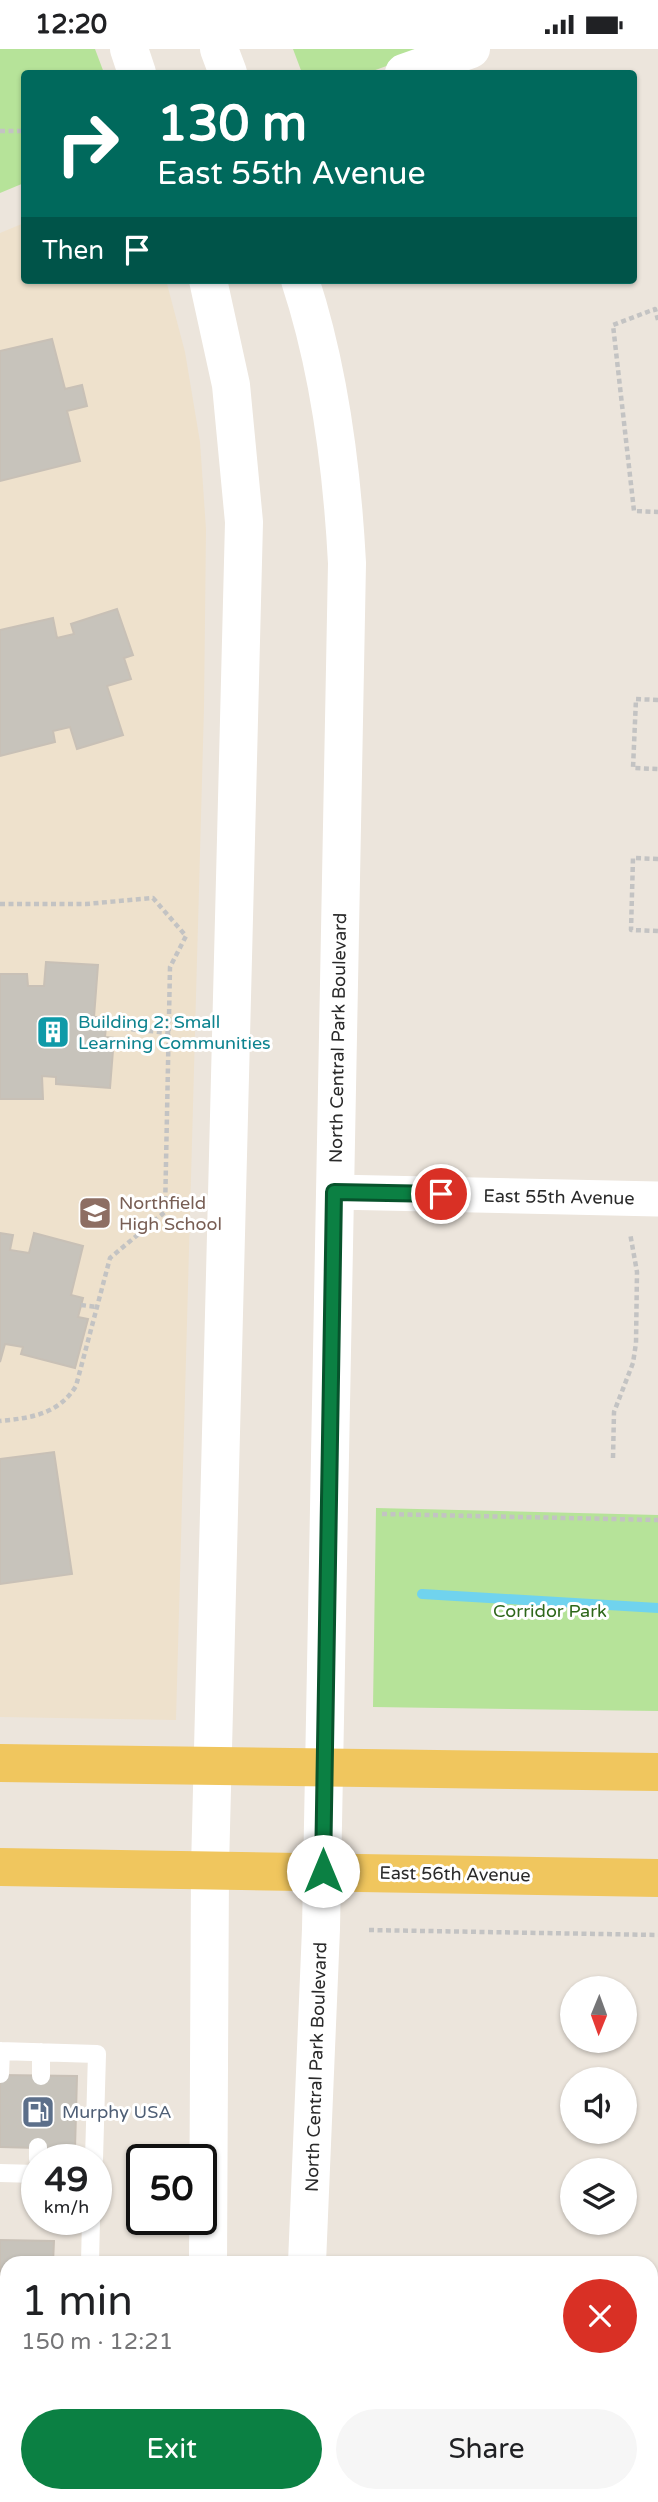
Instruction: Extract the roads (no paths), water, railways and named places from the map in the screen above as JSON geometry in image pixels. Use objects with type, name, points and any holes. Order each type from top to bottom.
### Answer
[{"type":"main road","points":[[129,49],[136,70]]},
{"type":"main road","points":[[219,49],[227,70]]},
{"type":"main road","points":[[412,70],[471,49]]},
{"type":"main road","points":[[208,2256],[210,1868],[244,522],[231,385],[209,284]]},
{"type":"main road","name":"North Central Park Boulevard","points":[[301,284],[333,422],[343,495],[347,563],[323,1871],[307,2256]]},
{"type":"main road","points":[[0,1763],[658,1772]]},
{"type":"main road","name":"East 56th Avenue","points":[[0,1867],[210,1868],[658,1878]]},
{"type":"street","name":"East 55th Avenue","points":[[334,1192],[658,1199]]},
{"type":"lane","points":[[0,2074],[1,2051],[97,2054],[94,2144]]},
{"type":"lane","points":[[41,2052],[41,2076]]},
{"type":"lane","points":[[0,2173],[21,2174]]},
{"type":"lane","points":[[90,2256],[91,2235]]},
{"type":"waterway","points":[[422,1594],[658,1608]]},
{"type":"place","name":"Building 2: Small Learning Communities","points":[[53,1032]]},
{"type":"place","name":"Northfield High School","points":[[95,1213]]},
{"type":"place","name":"Murphy USA","points":[[38,2112]]},
{"type":"park label","name":"Corridor Park","points":[[550,1611]]}]
